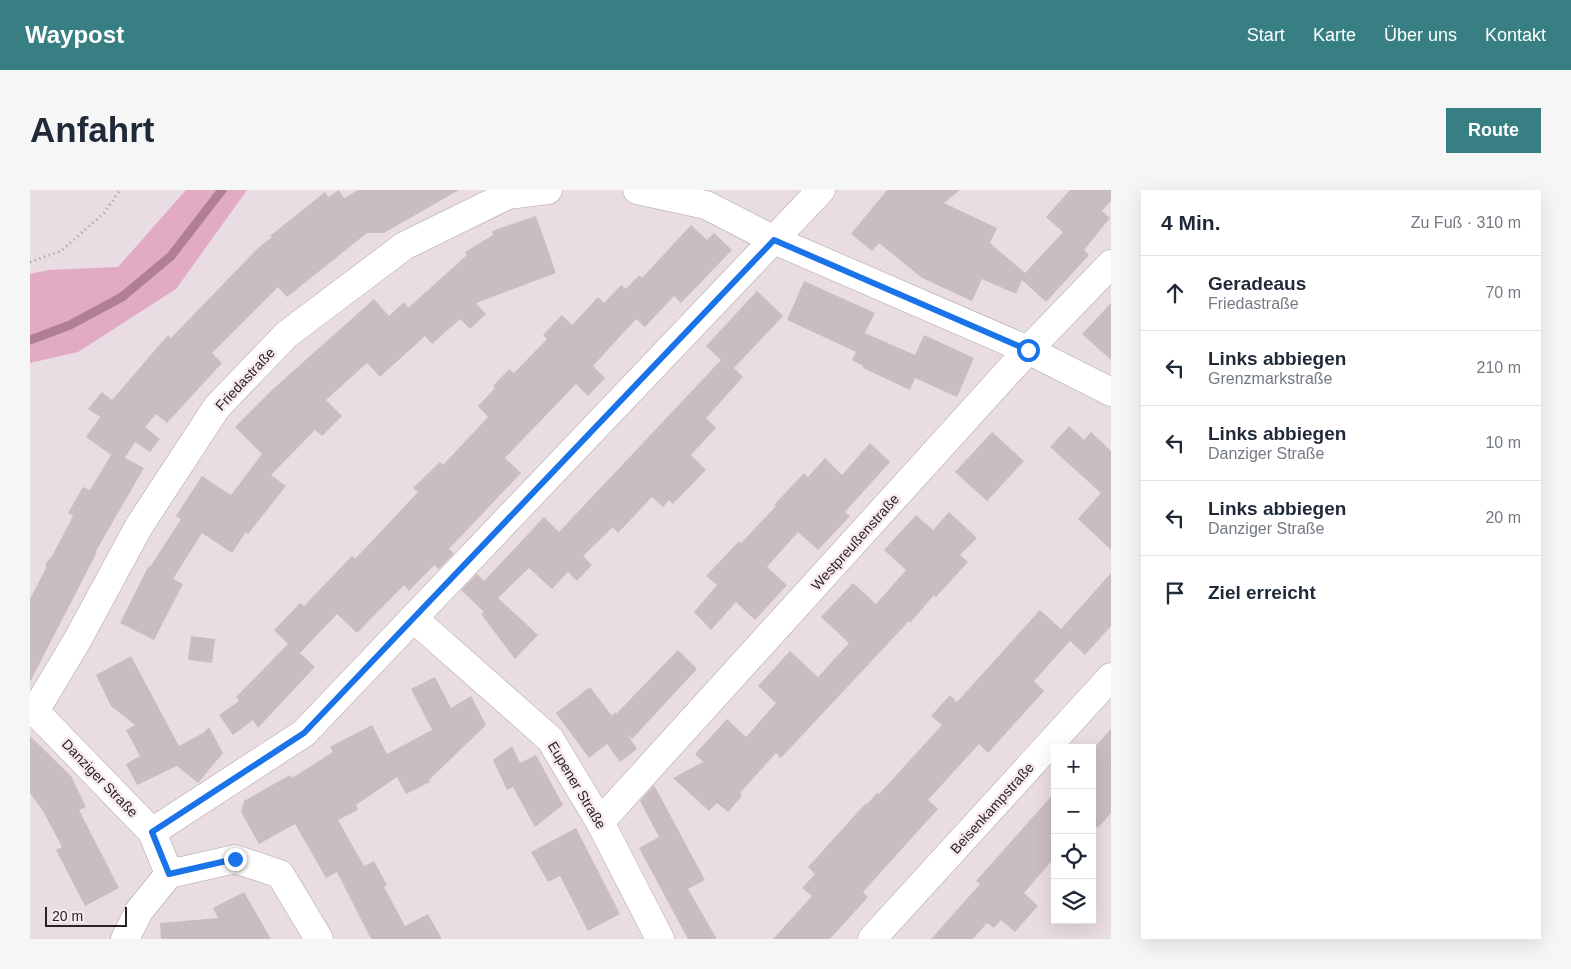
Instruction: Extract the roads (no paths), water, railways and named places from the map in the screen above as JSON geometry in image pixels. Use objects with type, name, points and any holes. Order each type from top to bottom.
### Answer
[{"type":"street","name":"Friedastraße","points":[[32,709],[78,639],[139,526],[217,407],[286,335],[404,246],[508,195],[548,190]]},
{"type":"street","points":[[637,190],[706,205],[774,240],[1028,350],[1111,392]]},
{"type":"street","points":[[152,832],[304,733],[819,191]]},
{"type":"street","name":"Westpreußenstraße","points":[[600,822],[1028,350],[1111,264]]},
{"type":"street","name":"Eupener Straße","points":[[413,618],[550,739],[600,822],[660,939]]},
{"type":"street","name":"Beisenkampstraße","points":[[872,939],[1111,677]]},
{"type":"street","name":"Danziger Straße","points":[[32,709],[152,832],[169,874]]},
{"type":"street","points":[[125,939],[139,911],[169,874],[235,859],[280,874],[320,939]]},
{"type":"waterway","points":[[30,340],[70,325],[122,297],[171,256],[222,190]]}]
